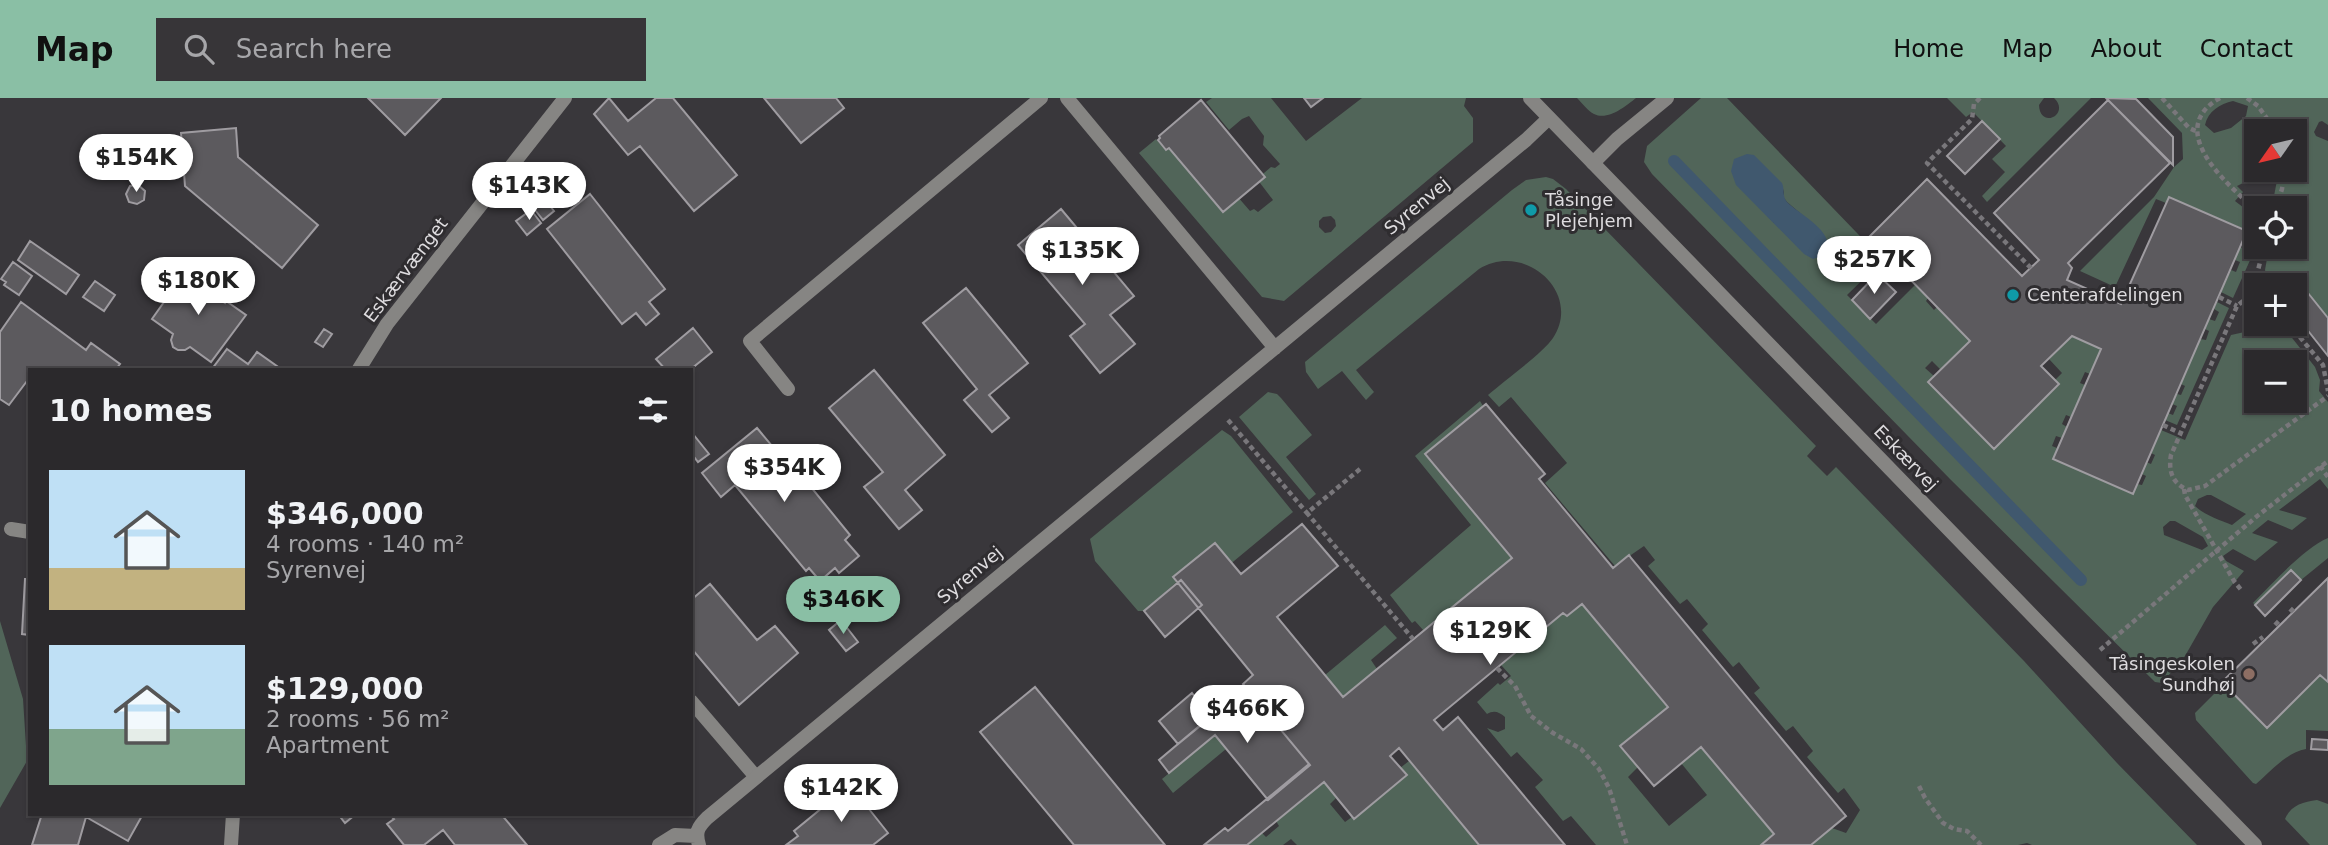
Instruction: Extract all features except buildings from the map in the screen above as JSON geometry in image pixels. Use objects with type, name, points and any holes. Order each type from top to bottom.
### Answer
[{"type":"street","name":"Eskærvænget","points":[[360,368],[387,324],[565,98]]},
{"type":"street","points":[[788,388],[750,341],[1041,98]]},
{"type":"street","points":[[1067,98],[1275,348]]},
{"type":"street","name":"Eskærvej","points":[[1530,98],[2255,845]]},
{"type":"street","points":[[1593,163],[1617,139],[1667,98]]},
{"type":"street","name":"Syrenvej","points":[[659,845],[675,835],[697,840],[699,826],[707,818],[1526,140],[1549,118]]},
{"type":"street","points":[[11,529],[28,532]]},
{"type":"street","points":[[693,703],[756,777]]},
{"type":"street","points":[[231,845],[233,816]]},
{"type":"path","points":[[1980,98],[1974,104],[1972,119],[1927,163],[2031,268]]},
{"type":"path","points":[[2162,98],[2189,128],[2198,132]]},
{"type":"path","points":[[2220,98],[2203,110],[2198,132],[2203,152],[2210,164],[2244,199]]},
{"type":"path","points":[[2247,98],[2269,119]]},
{"type":"path","points":[[2219,297],[2236,306]]},
{"type":"path","points":[[2244,299],[2236,306],[2171,455],[2169,469],[2175,481],[2184,489],[2193,490],[2204,486],[2328,394],[2323,365],[2299,336]]},
{"type":"path","points":[[1211,401],[1413,639]]},
{"type":"path","points":[[2163,425],[2180,433]]},
{"type":"path","points":[[2082,667],[2111,639],[2256,516],[2328,461]]},
{"type":"path","points":[[2320,466],[2328,477]]},
{"type":"path","points":[[1307,513],[1360,468]]},
{"type":"path","points":[[2184,489],[2216,551],[2242,591]]},
{"type":"path","points":[[2253,644],[2263,637]]},
{"type":"path","points":[[1497,668],[1515,686],[1531,716],[1581,749],[1599,769],[1609,788],[1628,845]]},
{"type":"path","points":[[1919,786],[1943,823],[1954,829],[1967,831],[1981,845]]},
{"type":"green space","points":[[1212,98],[1271,98],[1306,141],[1362,98],[1466,98],[1464,106],[1473,118],[1473,142],[1284,301],[1262,297],[1139,153],[1156,139],[1165,150],[1169,148],[1220,209],[1227,204],[1230,207],[1233,204],[1231,201],[1237,196],[1250,211],[1254,209],[1258,212],[1273,200],[1257,179],[1271,167],[1275,168],[1280,164],[1263,145],[1264,136],[1249,116],[1229,130],[1206,102]],"holes":[[[1331,216],[1336,226],[1331,232],[1325,233],[1319,227],[1319,221],[1323,217]]]},
{"type":"green space","points":[[1577,98],[1636,98],[1616,112],[1599,116]]},
{"type":"green space","points":[[1701,98],[1727,98],[1883,260],[1847,295],[1876,324],[1915,285],[1928,298],[1926,301],[1934,310],[1937,307],[1970,341],[1941,370],[1932,361],[1925,368],[1934,376],[1929,382],[1994,449],[2059,385],[2055,380],[2062,373],[2049,359],[2072,336],[2101,349],[2090,374],[2085,372],[2080,383],[2085,385],[2071,417],[2066,415],[2062,424],[2067,427],[2062,438],[2056,436],[2052,446],[2057,448],[2053,459],[2132,494],[2137,484],[2142,485],[2146,476],[2142,474],[2146,462],[2151,464],[2155,455],[2151,453],[2161,430],[2185,440],[2231,335],[2244,332],[2244,336],[2290,336],[2302,350],[2244,350],[2244,413],[2307,413],[2307,357],[2320,380],[2319,391],[2328,402],[2328,489],[2320,479],[2279,510],[2307,518],[2292,530],[2268,520],[2252,533],[2278,542],[2255,561],[2233,549],[2223,556],[2226,561],[2244,571],[2213,607],[2185,656],[2162,683],[2155,682],[1950,479],[1652,174],[1644,162],[1647,146]],"holes":[[[1784,189],[1787,202],[1813,224],[1773,223]],[[2211,495],[2246,514],[2232,525],[2212,517],[2195,506],[2198,499]],[[2170,521],[2175,521],[2203,537],[2208,546],[2202,550],[2164,535],[2163,527]]]},
{"type":"green space","points":[[1947,98],[2044,98],[2039,105],[2041,113],[2049,118],[2057,114],[2059,109],[2054,98],[2091,98],[1987,202],[1982,196],[2005,172],[1992,159],[2006,146],[1973,112],[1966,117]]},
{"type":"green space","points":[[2148,98],[2328,98],[2328,125],[2319,122],[2314,132],[2316,136],[2328,141],[2328,318],[2307,294],[2307,273],[2266,273],[2265,270],[2267,259],[2307,259],[2307,196],[2274,196],[2277,182],[2307,182],[2307,119],[2244,119],[2245,182],[2237,186],[2243,192],[2235,201],[2244,208],[2244,229],[2169,197],[2166,203],[2156,199],[2115,287],[2080,271],[2154,197],[2174,167],[2183,159],[2182,133]],"holes":[[[2233,101],[2248,106],[2246,116],[2231,128],[2214,133],[2205,125],[2215,109]]]},
{"type":"green space","points":[[1546,177],[1566,189],[1816,446],[1807,456],[1827,476],[1836,467],[2197,845],[1811,845],[1832,828],[1846,833],[1860,810],[1844,788],[1838,793],[1807,757],[1813,751],[1793,726],[1786,731],[1754,693],[1760,688],[1739,662],[1733,667],[1702,630],[1708,624],[1687,599],[1680,604],[1648,566],[1655,560],[1644,546],[1615,566],[1545,483],[1567,463],[1511,397],[1499,407],[1488,395],[1548,344],[1560,321],[1560,304],[1555,289],[1544,276],[1530,266],[1514,261],[1496,262],[1479,269],[1356,370],[1374,392],[1366,400],[1342,371],[1318,389],[1306,372],[1305,362],[1512,190],[1526,180]]},
{"type":"green space","points":[[2240,247],[2244,248],[2244,259],[2251,259],[2233,298],[2221,292],[2231,270],[2236,272],[2240,262],[2235,260]]},
{"type":"green space","points":[[2217,302],[2229,308],[2177,425],[2165,420],[2168,413],[2173,415],[2177,406],[2172,404],[2185,386],[2181,384],[2200,339],[2206,340],[2209,331],[2205,329],[2209,319],[2215,321],[2219,312],[2214,309]]},
{"type":"green space","points":[[1268,392],[1277,394],[1312,435],[1286,457],[1316,494],[1309,500],[1239,417]]},
{"type":"green space","points":[[1480,401],[1483,406],[1425,454],[1512,558],[1424,631],[1415,621],[1412,623],[1390,595],[1471,525],[1415,456]]},
{"type":"green space","points":[[1222,430],[1231,436],[1293,512],[1228,566],[1202,553],[1197,557],[1200,561],[1144,611],[1138,611],[1095,561],[1090,539]]},
{"type":"green space","points":[[2328,538],[2328,558],[2301,580],[2291,570],[2255,605],[2253,603],[2299,558]]},
{"type":"green space","points":[[1582,604],[1668,707],[1621,746],[1638,767],[1628,777],[1669,826],[1707,795],[1681,763],[1701,747],[1774,834],[1761,845],[1596,845],[1571,816],[1563,821],[1535,787],[1543,780],[1517,752],[1511,757],[1487,728],[1498,732],[1505,729],[1505,717],[1496,712],[1487,714],[1477,702],[1498,683],[1500,685],[1511,676],[1501,665],[1563,613],[1567,616]]},
{"type":"green space","points":[[0,621],[23,699],[27,761],[0,808]]},
{"type":"green space","points":[[1385,625],[1397,638],[1371,660],[1377,669],[1343,697],[1325,675]]},
{"type":"green space","points":[[2320,675],[2328,682],[2328,731],[2306,730],[2306,749],[2286,758],[2256,784],[2196,720],[2195,713],[2224,684],[2267,727]]},
{"type":"green space","points":[[1215,735],[1226,749],[1173,793],[1162,779]]},
{"type":"green space","points":[[1409,761],[1479,845],[1297,845],[1291,839],[1283,845],[1247,845],[1262,833],[1266,837],[1279,826],[1276,821],[1324,782],[1336,798],[1330,804],[1345,822],[1352,817],[1354,819],[1406,776],[1400,768]]},
{"type":"green space","points":[[2317,800],[2328,804],[2328,845],[2310,845],[2285,819],[2298,805]]},
{"type":"water","points":[[1747,154],[1754,155],[1782,183],[1787,202],[1822,232],[1827,239],[1825,255],[1813,259],[1804,254],[1736,185],[1731,171],[1734,159]]},
{"type":"waterway","points":[[1674,161],[2081,580]]},
{"type":"place","name":"Tåsinge Plejehjem","points":[[1531,210]]},
{"type":"place","name":"Centerafdelingen","points":[[2013,295]]},
{"type":"place","name":"Tåsingeskolen Sundhøj","points":[[2249,674]]}]
